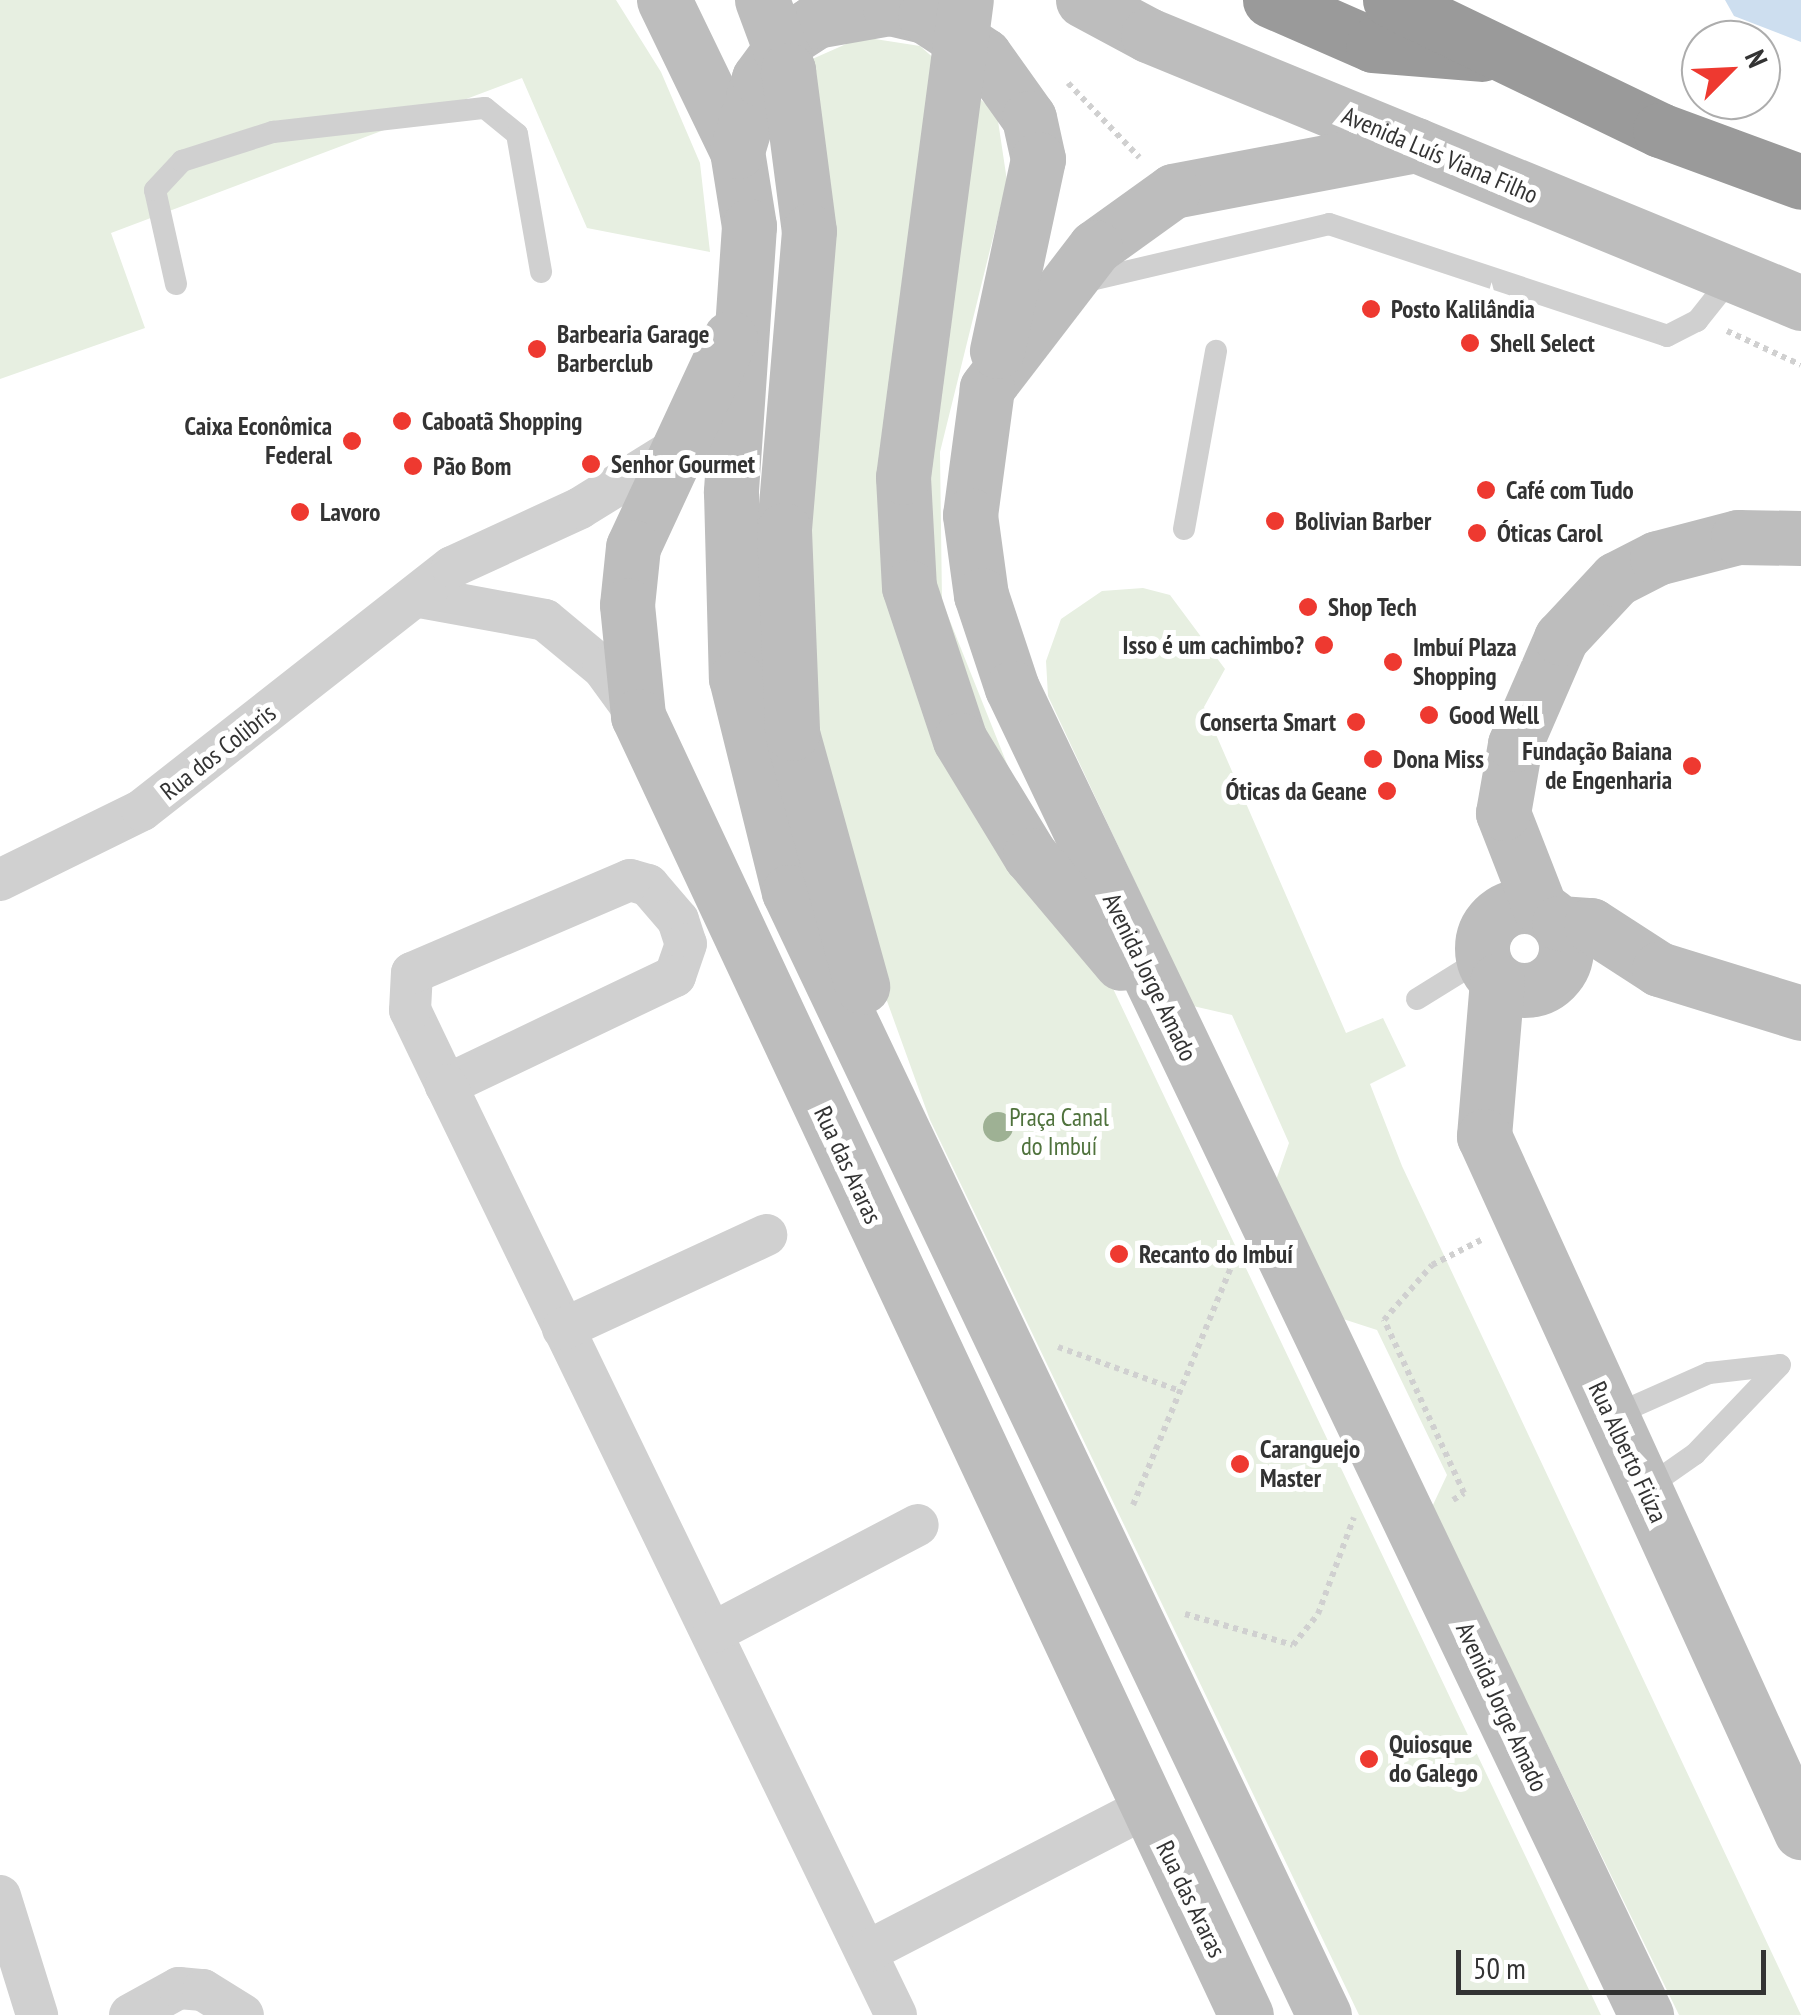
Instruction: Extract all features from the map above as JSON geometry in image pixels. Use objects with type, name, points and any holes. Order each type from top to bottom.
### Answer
[{"type":"highway","points":[[1270,0],[1374,44],[1501,54]]},
{"type":"highway","points":[[1390,0],[1660,130],[1801,182]]},
{"type":"main road","points":[[664,0],[737,151]]},
{"type":"main road","points":[[762,0],[788,70],[809,231],[784,530],[792,734],[918,1170]]},
{"type":"main road","points":[[966,0],[903,477],[909,586],[960,740],[1030,855],[1170,1017]]},
{"type":"main road","name":"Avenida Luís Viana Filho","points":[[1083,0],[1416,144],[1801,303]]},
{"type":"main road","points":[[986,388],[1038,160],[1029,118],[984,54],[924,16],[890,8],[816,22],[788,40],[760,78],[737,151],[746,298],[731,594],[752,761],[789,892],[918,1170],[1324,2015]]},
{"type":"main road","name":"Avenida Jorge Amado","points":[[1416,144],[1173,191],[1055,289],[986,388],[970,514],[980,595],[1012,688],[1416,1525],[1646,2015]]},
{"type":"main road","name":"Rua das Araras","points":[[746,298],[712,384],[672,451],[633,547],[628,606],[638,716],[1239,2000]]},
{"type":"main road","points":[[1801,538],[1738,537],[1656,558],[1616,579],[1561,638],[1514,744],[1503,812],[1530,955],[1659,969],[1801,1012]]},
{"type":"main road","name":"Rua Alberto Fiúza","points":[[1530,955],[1492,1067],[1484,1136],[1801,1832]]},
{"type":"main road","points":[[1163,1679],[1239,2000]]},
{"type":"street","name":"Rua dos Colibris","points":[[0,880],[142,810],[420,596],[452,567],[580,508],[672,451]]},
{"type":"street","points":[[420,596],[545,620],[604,668],[638,716]]},
{"type":"street","points":[[446,1085],[676,976],[686,944],[666,900],[630,880],[601,887],[412,972],[410,1010],[563,1329],[714,1632],[896,2015]]},
{"type":"street","points":[[563,1329],[766,1235]]},
{"type":"street","points":[[714,1632],[918,1524]]},
{"type":"street","points":[[866,1952],[1147,1807]]},
{"type":"street","points":[[0,1896],[38,2015]]},
{"type":"street","points":[[130,2015],[179,1988],[203,1990],[243,2015]]},
{"type":"lane","points":[[176,284],[155,190],[182,161],[272,132],[485,108],[517,134],[541,272]]},
{"type":"lane","points":[[1055,289],[1329,224],[1472,264],[1652,334],[1698,321],[1732,277]]},
{"type":"lane","points":[[1184,530],[1216,352]]},
{"type":"lane","points":[[1417,999],[1449,970],[1530,955]]},
{"type":"lane","points":[[1612,1416],[1709,1374],[1780,1365],[1695,1454],[1646,1489]]},
{"type":"path","points":[[1051,66],[1173,191]]},
{"type":"path","points":[[1736,334],[1801,365]]},
{"type":"path","points":[[1416,1525],[1464,1494],[1384,1320],[1432,1265],[1522,1219]]},
{"type":"path","points":[[1130,1514],[1234,1261]]},
{"type":"path","points":[[1047,1343],[1180,1391]]},
{"type":"path","points":[[1186,1628],[1178,1612],[1292,1645],[1318,1614],[1354,1516],[1362,1533]]},
{"type":"green space","points":[[0,0],[616,0],[661,72],[700,163],[710,252],[587,228],[522,78],[111,233],[145,328],[0,379]]},
{"type":"green space","name":"Praça Canal do Imbuí","points":[[862,37],[920,46],[997,114],[1007,181],[940,452],[942,601],[1011,774],[1601,2015],[1359,2015],[930,1120],[853,907],[802,643],[801,64]]},
{"type":"green space","points":[[1143,588],[1170,595],[1225,669],[1204,707],[1346,1033],[1383,1018],[1406,1066],[1370,1084],[1402,1166],[1801,2015],[1679,2015],[1432,1507],[1447,1475],[1377,1330],[1340,1318],[1275,1183],[1289,1143],[1232,1015],[1193,1006],[1048,696],[1046,661],[1061,619],[1102,591]]},
{"type":"water","points":[[1725,0],[1801,0],[1801,42],[1781,34],[1781,20],[1744,20],[1734,16]]},
{"type":"place","name":"Posto Kalilândia","points":[[1371,309]]},
{"type":"place","name":"Shell Select","points":[[1470,343]]},
{"type":"place","name":"Barbearia Garage Barberclub","points":[[537,349]]},
{"type":"place","name":"Caboatã Shopping","points":[[402,421]]},
{"type":"place","name":"Caixa Econômica Federal","points":[[352,441]]},
{"type":"place","name":"Senhor Gourmet","points":[[591,464]]},
{"type":"place","name":"Pão Bom","points":[[413,466]]},
{"type":"place","name":"Café com Tudo","points":[[1486,490]]},
{"type":"place","name":"Lavoro","points":[[300,512]]},
{"type":"place","name":"Bolivian Barber","points":[[1275,521]]},
{"type":"place","name":"Óticas Carol","points":[[1477,533]]},
{"type":"place","name":"Shop Tech","points":[[1308,607]]},
{"type":"place","name":"Isso é um cachimbo?","points":[[1324,645]]},
{"type":"place","name":"Imbuí Plaza Shopping","points":[[1393,662]]},
{"type":"place","name":"Good Well","points":[[1429,715]]},
{"type":"place","name":"Conserta Smart","points":[[1356,722]]},
{"type":"place","name":"Dona Miss","points":[[1373,759]]},
{"type":"place","name":"Fundação Baiana de Engenharia","points":[[1692,766]]},
{"type":"place","name":"Óticas da Geane","points":[[1387,791]]},
{"type":"place","name":"Recanto do Imbuí","points":[[1119,1254]]},
{"type":"place","name":"Caranguejo Master","points":[[1240,1464]]},
{"type":"place","name":"Quiosque do Galego","points":[[1369,1759]]}]
